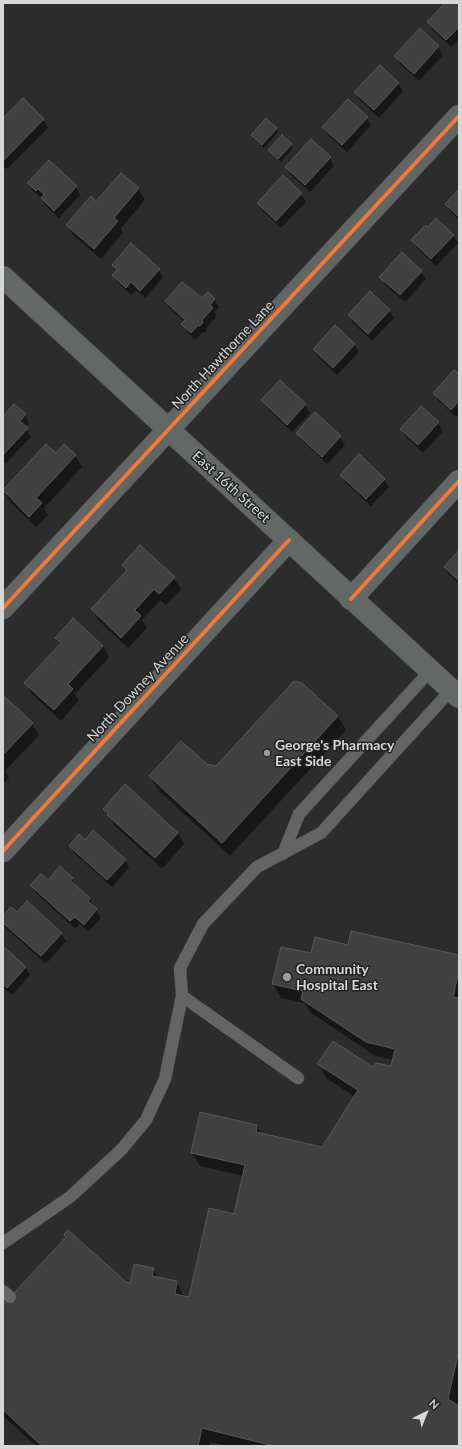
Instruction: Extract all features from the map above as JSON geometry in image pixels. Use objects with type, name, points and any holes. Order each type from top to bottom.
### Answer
[{"type":"main road","name":"East 16th Street","points":[[3,278],[455,694]]},
{"type":"main road","points":[[351,598],[459,481]]},
{"type":"street","name":"North Hawthorne Lane","points":[[3,608],[459,116]]},
{"type":"street","name":"North Downey Avenue","points":[[3,851],[289,540]]},
{"type":"lane","points":[[283,854],[299,814],[430,671]]},
{"type":"lane","points":[[3,1243],[67,1200],[121,1150],[146,1120],[165,1079],[182,996],[180,968],[202,924],[257,867],[321,833],[455,694]]},
{"type":"lane","points":[[182,996],[298,1078]]},
{"type":"building","points":[[445,3],[459,3],[459,27],[446,40],[427,22]]},
{"type":"building","points":[[420,28],[439,46],[414,74],[394,56]]},
{"type":"building","points":[[380,65],[399,83],[374,110],[354,92]]},
{"type":"building","points":[[23,98],[44,119],[3,161],[3,118]]},
{"type":"building","points":[[348,99],[368,117],[342,145],[322,127]]},
{"type":"building","points":[[266,118],[277,128],[262,145],[251,135]]},
{"type":"building","points":[[282,135],[292,144],[278,159],[268,150]]},
{"type":"building","points":[[311,139],[331,157],[305,185],[285,167]]},
{"type":"building","points":[[49,160],[77,186],[54,211],[41,198],[44,194],[38,189],[36,191],[27,183]]},
{"type":"building","points":[[121,173],[139,188],[114,218],[118,221],[94,249],[66,225],[91,196],[96,201]]},
{"type":"building","points":[[283,175],[302,193],[276,221],[257,203]]},
{"type":"building","points":[[459,189],[459,217],[445,204]]},
{"type":"building","points":[[436,218],[454,235],[431,259],[411,240],[426,225],[428,227]]},
{"type":"building","points":[[131,243],[160,269],[140,291],[131,282],[126,288],[112,275],[117,270],[112,265]]},
{"type":"building","points":[[402,252],[422,271],[400,295],[379,277]]},
{"type":"building","points":[[182,282],[202,298],[208,292],[215,299],[210,305],[213,308],[202,320],[203,322],[200,326],[198,325],[191,333],[181,324],[185,320],[165,301]]},
{"type":"building","points":[[370,291],[390,310],[368,334],[348,315]]},
{"type":"building","points":[[335,325],[355,344],[333,368],[313,349]]},
{"type":"building","points":[[454,370],[459,374],[459,401],[451,410],[433,393]]},
{"type":"building","points":[[280,380],[306,404],[287,425],[261,400]]},
{"type":"building","points":[[14,404],[26,414],[20,421],[28,428],[3,455],[3,416]]},
{"type":"building","points":[[421,406],[439,422],[418,445],[400,429]]},
{"type":"building","points":[[315,412],[341,436],[322,457],[296,433]]},
{"type":"building","points":[[46,444],[56,453],[64,444],[76,455],[36,498],[42,503],[29,517],[3,490]]},
{"type":"building","points":[[359,454],[385,479],[366,499],[340,475]]},
{"type":"building","points":[[140,545],[175,577],[159,594],[154,589],[135,610],[141,616],[121,638],[91,609],[127,570],[122,565]]},
{"type":"building","points":[[459,550],[459,581],[444,567]]},
{"type":"building","points":[[73,618],[103,646],[68,684],[73,689],[54,710],[24,683],[61,643],[55,638]]},
{"type":"building","name":"George's Pharmacy East Side","points":[[294,681],[302,683],[338,716],[222,843],[149,776],[181,741],[207,764],[216,766]]},
{"type":"building","points":[[4,696],[33,723],[3,755],[3,697]]},
{"type":"building","points":[[125,784],[178,833],[155,858],[107,815],[108,813],[103,809]]},
{"type":"building","points":[[93,830],[126,860],[107,880],[69,846],[79,834],[85,840]]},
{"type":"building","points":[[60,866],[73,878],[70,880],[90,898],[88,901],[97,909],[84,925],[75,917],[70,921],[30,885],[41,874],[48,880]]},
{"type":"building","points":[[27,901],[62,933],[41,956],[3,923],[3,916],[11,907],[17,912]]},
{"type":"building","points":[[351,931],[459,955],[459,970],[453,997],[459,998],[459,1350],[448,1399],[459,1406],[459,1446],[274,1446],[202,1428],[198,1446],[42,1446],[3,1410],[3,1305],[66,1237],[64,1234],[68,1230],[126,1282],[130,1283],[134,1264],[154,1268],[152,1276],[177,1281],[175,1294],[189,1297],[209,1208],[234,1214],[245,1165],[191,1153],[200,1112],[257,1125],[256,1132],[322,1147],[358,1090],[317,1064],[333,1041],[373,1067],[376,1063],[391,1066],[395,1049],[366,1042],[301,999],[303,991],[272,984],[281,947],[311,953],[315,937],[348,945]]},
{"type":"building","points":[[3,946],[26,967],[7,988],[3,984]]},
{"type":"cycle path","points":[[3,608],[459,116]]},
{"type":"cycle path","points":[[351,599],[459,481]]},
{"type":"cycle path","points":[[3,851],[289,540]]},
{"type":"place","name":"George's Pharmacy East Side","points":[[267,753]]},
{"type":"place","name":"Community Hospital East","points":[[287,977]]}]
